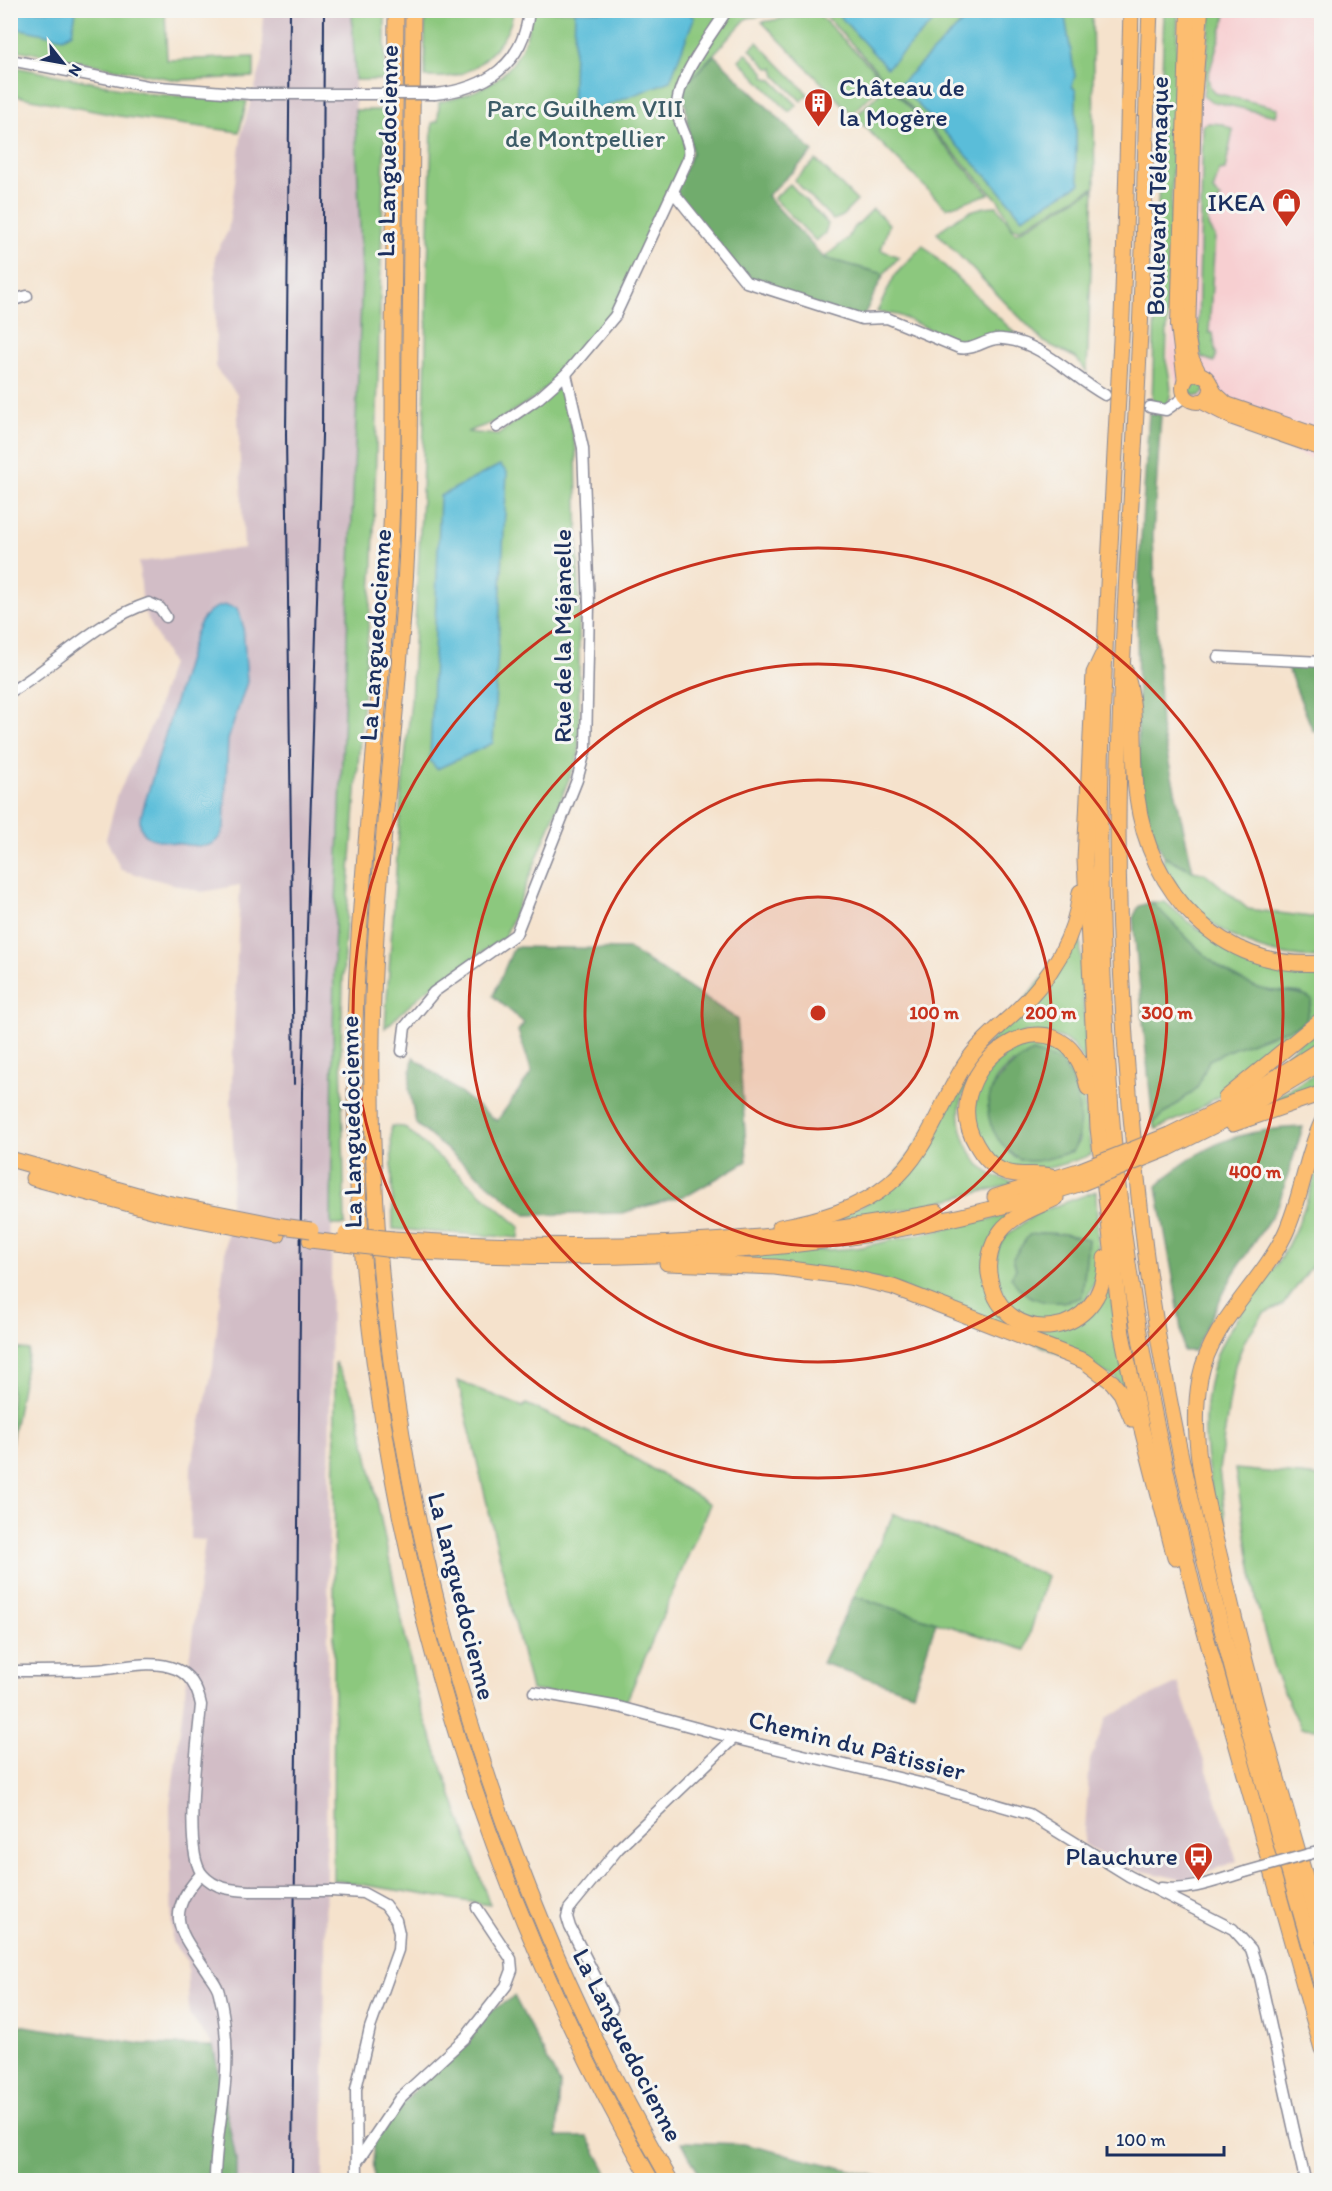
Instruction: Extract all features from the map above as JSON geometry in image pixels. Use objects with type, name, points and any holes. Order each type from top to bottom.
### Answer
[{"type":"highway","name":"La Languedocienne","points":[[396,10],[391,537],[359,939],[355,1031],[357,1178],[369,1327],[385,1440],[410,1567],[463,1759],[503,1870],[546,1974],[605,2097],[651,2181]]},
{"type":"highway","name":"La Languedocienne","points":[[413,10],[407,545],[376,929],[372,1032],[373,1167],[385,1317],[403,1447],[427,1565],[454,1672],[484,1770],[522,1875],[574,1996],[622,2094],[670,2181]]},
{"type":"highway","points":[[1131,10],[1121,336],[1105,651],[1100,835],[1111,1112],[1124,1228],[1143,1352],[1196,1600],[1322,2049]]},
{"type":"highway","points":[[1150,10],[1140,347],[1123,664],[1118,825],[1121,966],[1129,1097],[1141,1219],[1154,1306],[1188,1488],[1228,1649],[1322,1987]]},
{"type":"highway","points":[[1105,651],[1094,673],[1085,860],[1098,1128],[1122,1334],[1152,1472],[1182,1582],[1196,1600]]},
{"type":"highway","points":[[1123,664],[1132,689],[1133,754],[1140,816],[1151,855],[1171,891],[1197,921],[1245,951],[1281,962],[1322,963]]},
{"type":"highway","points":[[741,1239],[753,1231],[792,1224],[843,1210],[868,1199],[890,1184],[907,1166],[926,1142],[965,1065],[993,1032],[1031,997],[1060,957],[1071,932],[1085,860]]},
{"type":"highway","points":[[1215,1112],[1222,1100],[1322,1019]]},
{"type":"highway","points":[[1073,1179],[1002,1171],[981,1153],[970,1132],[967,1117],[970,1093],[981,1067],[1002,1049],[1023,1036],[1038,1033],[1054,1037],[1067,1045],[1080,1060],[1098,1128]]},
{"type":"highway","points":[[1169,1142],[1322,1048]]},
{"type":"highway","points":[[10,1170],[123,1203],[282,1231],[527,1258],[626,1256],[817,1244],[898,1231],[1073,1179],[1169,1142],[1192,1137],[1322,1062]]},
{"type":"highway","points":[[1192,1137],[1199,1140],[1264,1112],[1322,1093]]},
{"type":"highway","points":[[1322,1122],[1294,1215],[1284,1237],[1228,1317],[1206,1360],[1197,1396],[1195,1428],[1201,1475],[1246,1669],[1322,1935]]},
{"type":"highway","points":[[10,1159],[162,1202],[282,1231]]},
{"type":"highway","points":[[394,1244],[553,1246],[741,1239],[895,1220],[1073,1179]]},
{"type":"highway","points":[[1073,1179],[1055,1199],[1017,1217],[1002,1231],[992,1248],[988,1270],[992,1290],[1000,1305],[1013,1316],[1031,1325],[1052,1328],[1074,1321],[1091,1307],[1102,1288],[1105,1271],[1104,1226],[1108,1213]]},
{"type":"highway","points":[[626,1256],[649,1263],[796,1269],[874,1282],[1069,1353],[1104,1375],[1121,1393],[1152,1472]]},
{"type":"main road","name":"Boulevard Télémaque","points":[[1185,389],[1178,325],[1188,10]]},
{"type":"main road","name":"Boulevard Télémaque","points":[[1201,10],[1194,113],[1188,338],[1191,357],[1215,393],[1227,404],[1322,437]]},
{"type":"main road","points":[[1200,401],[1209,394],[1205,379],[1191,376],[1185,389],[1192,401],[1200,401],[1233,418],[1322,449]]},
{"type":"street","points":[[10,60],[147,86],[250,94],[435,94],[472,88],[495,75],[520,43],[529,10]]},
{"type":"street","points":[[497,427],[539,398],[566,374],[615,316],[674,194],[690,153],[677,111],[682,85],[727,10]]},
{"type":"street","points":[[674,194],[746,282],[862,319],[887,318],[958,348],[970,350],[991,340],[1014,341],[1056,361],[1078,379],[1105,395]]},
{"type":"street","points":[[10,301],[27,296]]},
{"type":"street","name":"Rue de la Méjanelle","points":[[402,1051],[405,1027],[435,992],[516,934],[577,780],[586,748],[589,605],[583,448],[566,374]]},
{"type":"street","points":[[1150,406],[1166,410],[1185,389]]},
{"type":"street","points":[[10,692],[96,631],[136,607],[149,603],[160,608],[166,617]]},
{"type":"street","points":[[1218,657],[1322,662]]},
{"type":"street","points":[[10,1671],[94,1670],[154,1664],[184,1673],[195,1688],[201,1705],[191,1836],[194,1860],[201,1874],[217,1886],[250,1891],[363,1893],[385,1905],[396,1920],[399,1933],[398,1950],[380,1997],[359,2070],[356,2089],[359,2159],[357,2181]]},
{"type":"street","name":"Chemin du Pâtissier","points":[[534,1692],[599,1702],[1019,1810],[1152,1887],[1233,1929],[1251,1949],[1305,2181]]},
{"type":"street","points":[[612,2009],[570,1927],[569,1909],[618,1849],[734,1738]]},
{"type":"street","points":[[1152,1887],[1175,1890],[1318,1851]]},
{"type":"street","points":[[201,1874],[188,1889],[179,1906],[178,1926],[186,1942],[219,1989],[223,2015],[225,2082],[215,2159],[216,2181]]},
{"type":"street","points":[[359,2159],[400,2098],[465,2038],[506,1986],[512,1971],[511,1959],[477,1908]]},
{"type":"shaded area","points":[[263,11],[352,11],[362,277],[334,951],[323,2180],[237,2180],[236,2159],[213,2046],[189,2014],[187,1961],[172,1942],[170,1805],[205,1540],[190,1539],[191,1466],[213,1367],[234,1165],[231,1100],[240,885],[202,892],[121,870],[106,839],[118,794],[154,720],[171,663],[143,609],[139,562],[244,548],[237,394],[216,369],[215,255],[228,231],[242,132],[263,60]]},
{"type":"shaded area","points":[[1198,11],[1321,11],[1321,463],[1187,408],[1168,361]]},
{"type":"shaded area","points":[[1178,1683],[1237,1861],[1184,1880],[1120,1866],[1084,1844],[1090,1760],[1107,1717]]},
{"type":"green space","points":[[425,10],[513,11],[507,32],[500,42],[473,68],[450,77],[425,77]]},
{"type":"green space","points":[[11,11],[165,11],[167,60],[254,57],[254,77],[177,80],[11,49]]},
{"type":"green space","points":[[352,11],[385,11],[385,80],[355,80]]},
{"type":"green space","name":"Parc Guilhem VIII de Montpellier","points":[[532,11],[796,11],[747,18],[682,88],[681,108],[686,155],[611,315],[564,372],[532,400],[497,421],[467,432],[498,435],[562,385],[576,449],[579,754],[505,937],[425,991],[385,1028],[401,799],[411,700],[422,496],[432,123],[438,121],[439,102],[476,91],[503,74],[514,62],[528,31]]},
{"type":"green space","points":[[821,11],[1092,11],[1095,187],[1019,229],[1013,227],[998,200]]},
{"type":"green space","points":[[1164,11],[1178,11],[1166,361],[1171,392],[1168,403],[1164,407],[1152,403]]},
{"type":"green space","points":[[1211,11],[1227,11],[1208,77],[1210,87],[1215,93],[1278,108],[1276,116],[1210,101],[1203,96]]},
{"type":"green space","points":[[817,13],[885,81],[852,114],[762,22]]},
{"type":"green space","points":[[757,42],[808,94],[801,101],[776,76],[774,68],[768,68],[750,49]]},
{"type":"green space","points":[[746,53],[764,72],[764,77],[772,80],[797,105],[789,112],[739,60]]},
{"type":"green space","points":[[714,55],[813,152],[767,196],[824,258],[884,274],[862,319],[746,282],[674,195],[692,153],[683,87]]},
{"type":"green space","points":[[10,66],[152,94],[247,101],[239,132],[119,116],[11,95]]},
{"type":"green space","points":[[888,84],[989,194],[946,208],[855,117]]},
{"type":"green space","points":[[355,110],[385,110],[373,566],[344,952],[341,1048],[345,1225],[331,1225],[334,951],[362,277]]},
{"type":"green space","points":[[1223,124],[1233,130],[1225,170],[1219,171],[1213,191],[1221,198],[1213,207],[1207,221],[1210,231],[1215,236],[1209,333],[1213,333],[1216,356],[1214,362],[1201,357],[1198,330],[1203,125]]},
{"type":"green space","points":[[816,160],[857,201],[841,217],[833,220],[794,180]]},
{"type":"green space","points":[[790,184],[828,224],[825,233],[816,241],[774,198]]},
{"type":"green space","points":[[1094,189],[1087,372],[1076,358],[1044,342],[937,233],[965,214],[980,208],[997,206],[1016,233]]},
{"type":"green space","points":[[873,209],[889,224],[881,250],[899,257],[884,274],[824,258],[848,238],[852,230]]},
{"type":"green space","points":[[923,245],[1020,338],[962,344],[898,315],[877,312],[895,275]]},
{"type":"green space","points":[[1197,380],[1205,388],[1197,396],[1189,388]]},
{"type":"green space","points":[[1149,413],[1161,415],[1153,536],[1161,727],[1193,871],[1164,856],[1145,821],[1138,747],[1137,602]]},
{"type":"green space","points":[[1286,664],[1321,667],[1321,730],[1313,731]]},
{"type":"green space","points":[[1164,856],[1193,871],[1206,874],[1248,909],[1311,917],[1321,915],[1321,958],[1264,950],[1229,935],[1198,912],[1181,894],[1163,862]]},
{"type":"green space","points":[[1151,902],[1165,902],[1195,927],[1284,967],[1322,970],[1321,1012],[1221,1095],[1194,1112],[1156,1129],[1153,1123],[1197,1088],[1209,1060],[1232,1049],[1305,1023],[1302,993],[1260,989],[1228,974],[1200,952]]},
{"type":"green space","points":[[1151,902],[1200,951],[1227,972],[1259,988],[1299,994],[1312,1000],[1305,1023],[1232,1049],[1209,1060],[1197,1088],[1153,1123],[1133,918],[1139,906]]},
{"type":"green space","points":[[1077,936],[1080,937],[1087,1066],[1069,1042],[1062,1038],[1026,1032],[970,1083],[962,1099],[960,1121],[971,1153],[989,1173],[1019,1183],[911,1208],[829,1222],[881,1196],[967,1070]]},
{"type":"green space","points":[[514,947],[629,949],[737,1019],[747,1161],[690,1194],[622,1213],[526,1215],[416,1124],[409,1089],[413,1057],[497,1121],[532,1072],[518,1031],[524,1023],[493,996]]},
{"type":"green space","points":[[1321,1023],[1321,1041],[1255,1083]]},
{"type":"green space","points":[[1029,1043],[1052,1044],[1063,1050],[1071,1061],[1082,1092],[1091,1155],[1047,1168],[1024,1170],[1002,1165],[990,1154],[976,1122],[974,1107],[976,1094],[988,1072],[997,1062],[1018,1047]],"holes":[[[1012,1063],[1060,1063],[1077,1088],[1079,1141],[1073,1151],[1041,1160],[1023,1160],[1014,1156],[1000,1140],[992,1119],[993,1085],[1000,1074]]]},
{"type":"green space","points":[[1032,1052],[1056,1060],[1066,1070],[1076,1091],[1080,1117],[1077,1142],[1073,1151],[1029,1161],[1016,1157],[1000,1142],[991,1125],[988,1112],[993,1088],[1000,1078]]},
{"type":"green space","points":[[1321,1070],[1321,1088],[1254,1111]]},
{"type":"green space","points":[[391,1126],[404,1127],[520,1227],[519,1238],[393,1229]]},
{"type":"green space","points":[[1303,1127],[1278,1206],[1234,1273],[1194,1351],[1183,1351],[1157,1186],[1190,1159],[1224,1141],[1261,1131]]},
{"type":"green space","points":[[1321,1150],[1321,1247],[1312,1266],[1283,1305],[1264,1313],[1245,1340],[1235,1365],[1219,1470],[1230,1553],[1225,1553],[1206,1452],[1206,1403],[1210,1377],[1223,1341],[1238,1316],[1281,1257],[1294,1232],[1310,1192]]},
{"type":"green space","points":[[1096,1191],[1099,1274],[1082,1307],[1053,1322],[1029,1317],[1009,1306],[995,1274],[998,1249],[1004,1237],[1037,1213]],"holes":[[[1040,1233],[1064,1234],[1088,1239],[1082,1297],[1062,1302],[1033,1297],[1018,1286],[1012,1277]]]},
{"type":"green space","points":[[1013,1214],[984,1260],[1003,1314],[1075,1325],[1095,1309],[1106,1289],[1110,1287],[1126,1391],[1115,1377],[887,1281],[691,1259],[856,1248]]},
{"type":"green space","points":[[1064,1234],[1088,1239],[1082,1297],[1062,1302],[1042,1301],[1025,1293],[1011,1277],[1016,1269],[1013,1258],[1029,1235]]},
{"type":"green space","points":[[11,1348],[29,1350],[11,1445]]},
{"type":"green space","points":[[335,1362],[357,1404],[418,1698],[490,1905],[333,1880]]},
{"type":"green space","points":[[458,1381],[523,1407],[526,1404],[601,1438],[710,1504],[625,1705],[531,1690]]},
{"type":"green space","points":[[1235,1469],[1321,1477],[1322,1686],[1318,1729],[1301,1728],[1275,1673],[1257,1604]]},
{"type":"green space","points":[[894,1514],[1047,1576],[1025,1650],[854,1596]]},
{"type":"green space","points":[[854,1596],[936,1622],[913,1693],[822,1663]]},
{"type":"green space","points":[[514,1996],[560,2084],[557,2137],[588,2137],[611,2180],[374,2180],[373,2143],[416,2088],[490,2012]]},
{"type":"green space","points":[[11,2024],[142,2044],[213,2046],[236,2159],[236,2180],[11,2180]]},
{"type":"green space","points":[[682,2142],[744,2144],[892,2180],[702,2180]]},
{"type":"water","points":[[11,10],[76,11],[72,33],[63,38],[11,27]]},
{"type":"water","points":[[575,11],[687,11],[694,18],[670,81],[572,119]]},
{"type":"water","points":[[835,11],[944,11],[887,68]]},
{"type":"water","points":[[974,11],[1064,11],[1075,76],[1072,86],[1076,91],[1076,167],[1080,184],[1022,218],[997,187],[899,85]]},
{"type":"water","points":[[500,465],[507,472],[493,743],[437,769],[430,761],[440,496]]},
{"type":"water","points":[[226,605],[237,608],[243,625],[247,682],[228,740],[224,828],[217,840],[204,846],[177,844],[151,838],[142,831],[140,819],[195,635],[210,611]]},
{"type":"railway","points":[[290,10],[286,434],[294,1084]]},
{"type":"railway","points":[[292,2180],[302,1092],[322,436],[324,10]]},
{"type":"place","name":"Château de la Mogère","points":[[818,128]]},
{"type":"place","name":"IKEA","points":[[1286,228]]},
{"type":"place","name":"Plauchure","points":[[1199,1882]]}]
